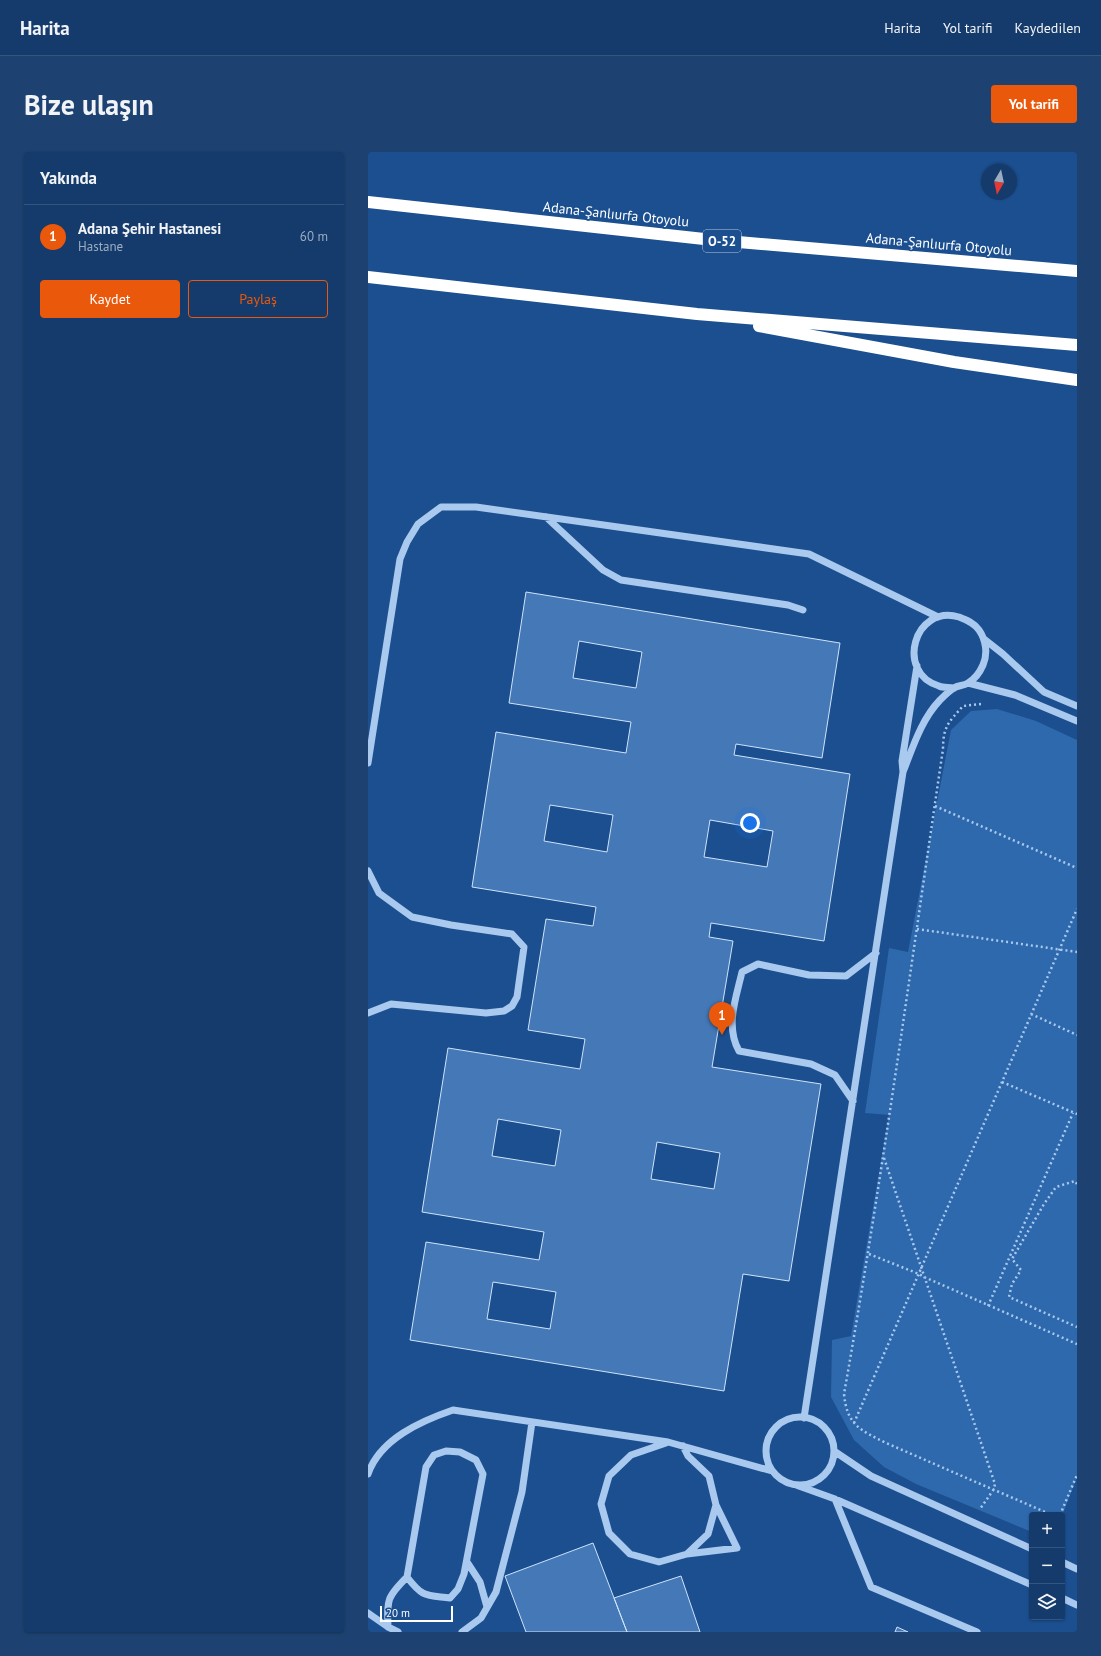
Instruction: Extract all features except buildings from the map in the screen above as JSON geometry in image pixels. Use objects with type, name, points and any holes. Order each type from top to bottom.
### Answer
[{"type":"highway","name":"Adana-Şanlıurfa Otoyolu","points":[[368,202],[704,239],[1077,271]]},
{"type":"highway","points":[[368,277],[697,314],[1077,345]]},
{"type":"highway","points":[[697,314],[954,362],[1077,380]]},
{"type":"street","points":[[368,763],[400,559],[407,542],[418,524],[441,507],[476,507],[809,554],[938,617]]},
{"type":"street","points":[[546,517],[603,570],[621,580],[788,605],[803,610]]},
{"type":"street","points":[[804,1418],[903,772],[920,730],[928,715],[941,699],[954,688],[968,683],[979,673],[986,659],[983,638],[979,630],[968,620],[953,615],[938,617],[925,624],[916,637],[913,652],[916,666],[902,761],[903,772]]},
{"type":"street","points":[[983,638],[1003,654],[1044,692],[1077,706]]},
{"type":"street","points":[[916,666],[925,679],[939,686],[954,688]]},
{"type":"street","points":[[968,683],[1015,695],[1077,721]]},
{"type":"street","points":[[368,871],[378,893],[412,917],[451,925],[512,934],[524,947],[517,997],[512,1006],[504,1011],[486,1013],[390,1004],[368,1013]]},
{"type":"street","points":[[853,1101],[835,1075],[810,1064],[739,1050],[733,1041],[732,1018],[742,972],[758,964],[809,975],[846,976],[876,953]]},
{"type":"street","points":[[368,1474],[371,1465],[387,1446],[399,1435],[412,1426],[454,1410],[668,1442],[772,1471],[783,1480],[835,1499],[1030,1584]]},
{"type":"street","points":[[772,1471],[767,1458],[766,1444],[772,1431],[783,1422],[797,1417],[811,1419],[823,1426],[831,1437],[834,1451],[831,1465],[823,1476],[810,1483],[796,1485]]},
{"type":"street","points":[[462,1632],[481,1618],[496,1592],[522,1492],[532,1422]]},
{"type":"street","points":[[668,1442],[631,1455],[609,1476],[602,1504],[609,1533],[630,1554],[659,1562],[687,1554],[737,1548],[716,1506],[709,1476],[688,1456],[683,1446]]},
{"type":"street","points":[[388,1627],[387,1604],[394,1590],[407,1577],[426,1467],[434,1455],[446,1451],[460,1452],[476,1460],[483,1474],[467,1562],[458,1589],[450,1598],[424,1595],[407,1577]]},
{"type":"street","points":[[834,1451],[871,1476],[1030,1548]]},
{"type":"street","points":[[835,1499],[871,1587],[977,1632]]},
{"type":"street","points":[[687,1554],[708,1534],[716,1506]]},
{"type":"street","points":[[467,1562],[480,1582],[488,1607]]},
{"type":"street","points":[[1065,1563],[1077,1569]]},
{"type":"street","points":[[1065,1599],[1077,1605]]},
{"type":"street","points":[[368,1613],[398,1632]]},
{"type":"path","points":[[963,706],[951,720],[943,734],[943,749],[935,806],[869,1254],[844,1394],[845,1408],[850,1419],[864,1431],[886,1443],[1045,1512]]},
{"type":"path","points":[[935,806],[1077,868]]},
{"type":"path","points":[[854,1422],[1077,909]]},
{"type":"path","points":[[917,929],[1077,952]]},
{"type":"path","points":[[1031,1014],[1077,1035]]},
{"type":"path","points":[[1002,1082],[1077,1114]]},
{"type":"path","points":[[988,1306],[1073,1112]]},
{"type":"path","points":[[883,1156],[995,1484],[994,1489],[984,1502],[973,1522]]},
{"type":"path","points":[[1077,1184],[1075,1181],[1056,1187],[1044,1204],[1012,1260],[1021,1270],[1012,1284],[1009,1298],[1077,1327]]},
{"type":"path","points":[[869,1254],[919,1274],[988,1306],[1077,1344]]},
{"type":"path","points":[[1061,1512],[1077,1475]]},
{"type":"shaded area","points":[[997,709],[1036,721],[1077,740],[1077,1477],[1064,1512],[1029,1512],[1029,1531],[916,1484],[884,1467],[854,1440],[831,1397],[832,1340],[851,1336],[889,1115],[865,1113],[889,948],[908,952],[951,730],[971,711]]},
{"type":"place","name":"Adana Şehir Hastanesi","points":[[722,1035]]}]
